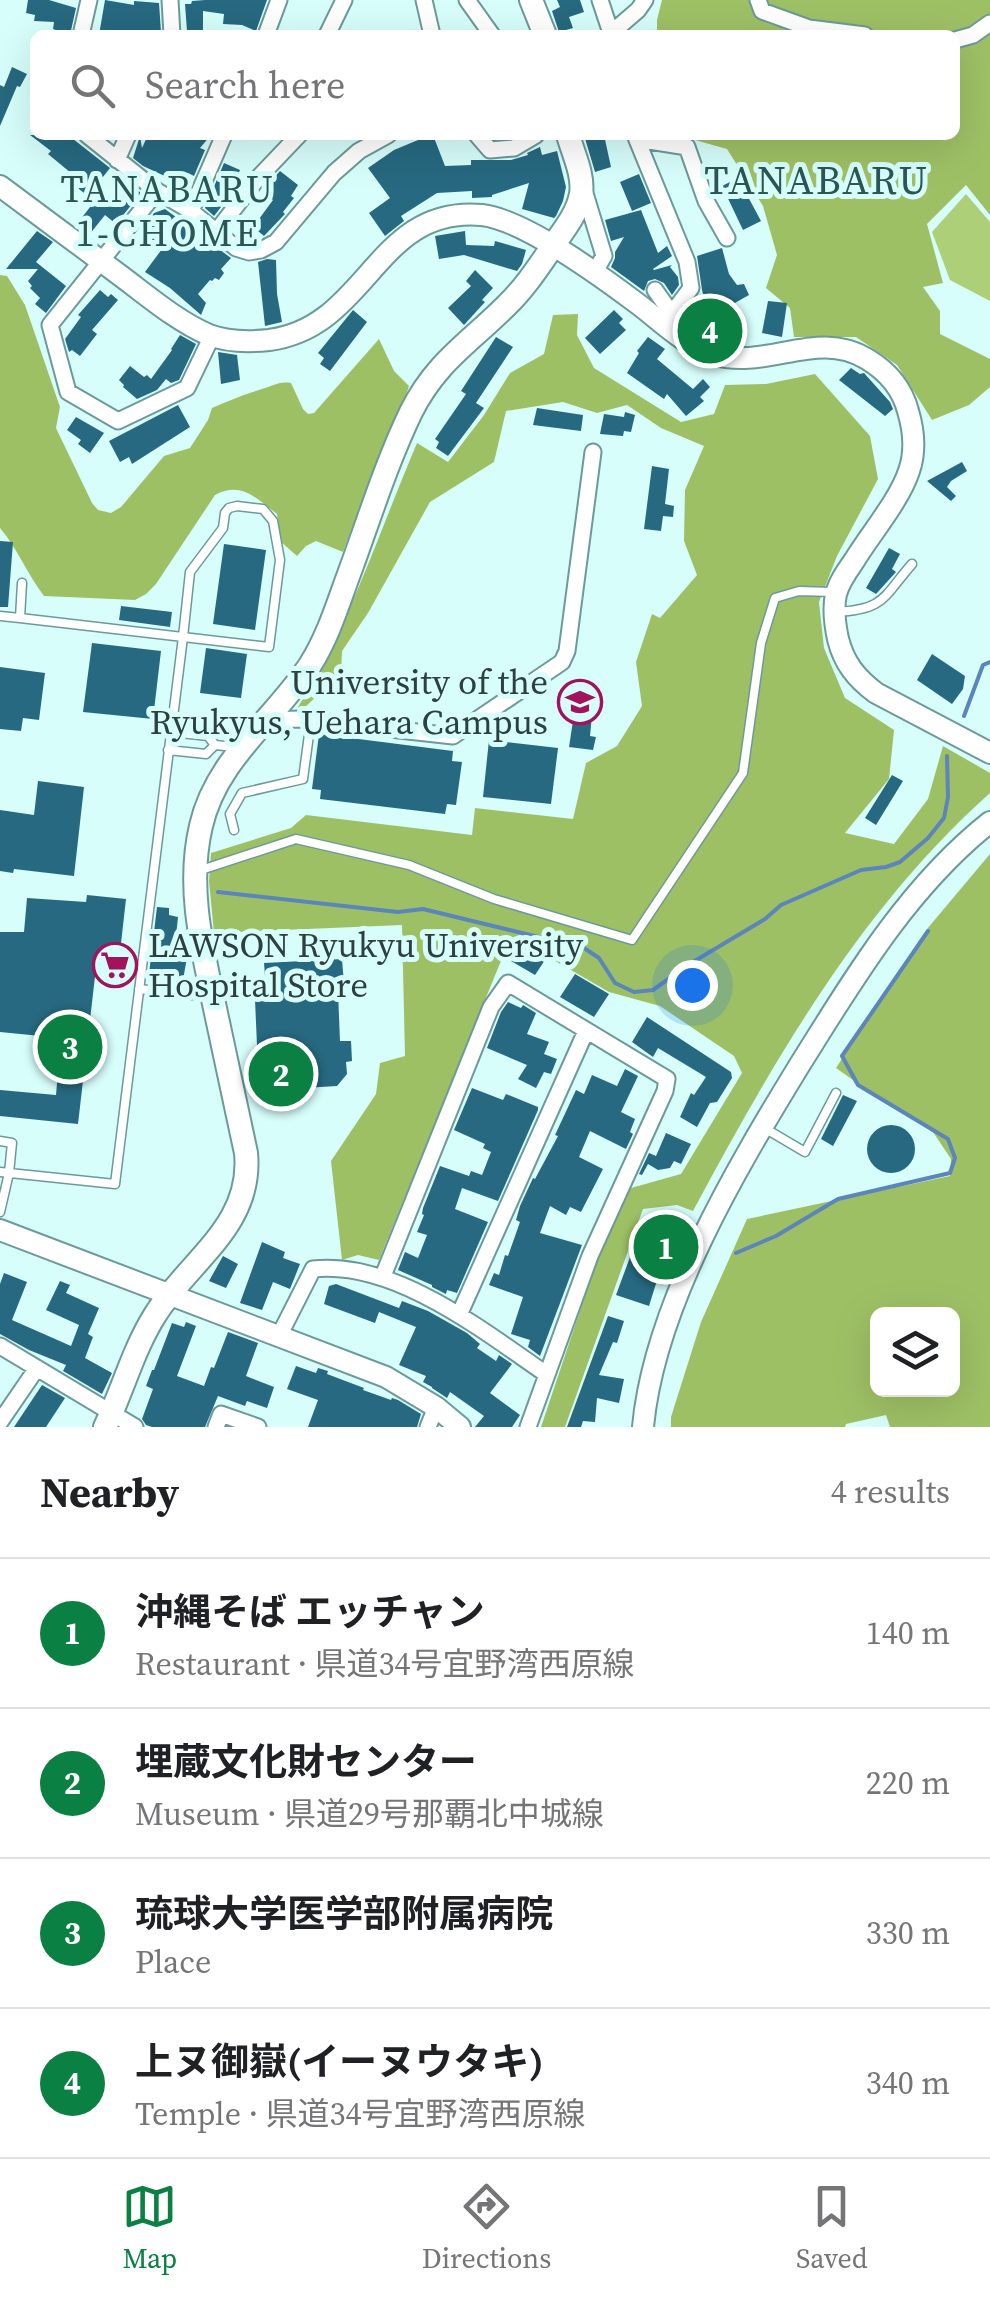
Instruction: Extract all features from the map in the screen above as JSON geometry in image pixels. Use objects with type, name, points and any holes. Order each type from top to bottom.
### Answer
[{"type":"main road","points":[[530,0],[543,30]]},
{"type":"main road","points":[[108,1420],[148,1328],[229,1225],[245,1189],[248,1171],[194,894],[203,817],[219,778],[240,748],[312,663],[411,412],[425,388],[451,354],[510,302],[578,208],[582,182],[569,140]]},
{"type":"main road","points":[[0,186],[170,313],[212,336],[255,341],[302,331],[349,298],[414,229],[432,220],[467,215],[494,217],[530,232],[668,319],[682,339],[714,355],[744,360],[816,346],[840,348],[870,360],[895,383],[906,404],[914,444],[910,470],[900,491],[851,564],[836,602],[841,649],[861,682],[990,753]]},
{"type":"main road","points":[[643,1427],[652,1373],[674,1304],[712,1219],[762,1127],[839,1002],[901,912],[943,862],[990,822]]},
{"type":"main road","points":[[0,1230],[386,1378],[432,1417],[460,1427]]},
{"type":"street","points":[[82,30],[89,0]]},
{"type":"street","points":[[170,0],[172,30]]},
{"type":"street","points":[[268,30],[279,0]]},
{"type":"street","points":[[329,30],[344,0]]},
{"type":"street","points":[[424,0],[431,30]]},
{"type":"street","points":[[467,0],[488,30]]},
{"type":"street","points":[[600,0],[609,30]]},
{"type":"street","points":[[615,30],[645,0]]},
{"type":"street","points":[[758,0],[762,10],[825,30]]},
{"type":"street","points":[[960,39],[990,23]]},
{"type":"street","points":[[93,140],[157,191],[236,248],[248,252],[276,242],[334,174],[359,151],[379,140]]},
{"type":"street","points":[[116,160],[126,140]]},
{"type":"street","points":[[191,212],[222,140]]},
{"type":"street","points":[[216,232],[257,179],[294,140]]},
{"type":"street","points":[[481,140],[490,150],[514,148],[528,140]]},
{"type":"street","points":[[637,140],[687,262],[691,288],[668,319],[655,290]]},
{"type":"street","points":[[657,140],[687,147],[706,201],[727,238]]},
{"type":"street","points":[[582,182],[604,256],[594,273]]},
{"type":"street","points":[[157,191],[50,325],[68,392],[118,421],[187,388],[212,336]]},
{"type":"street","points":[[266,720],[311,720],[453,736],[562,662],[567,651],[593,452]]},
{"type":"street","points":[[383,1276],[491,1007],[508,983],[667,1079],[590,1256],[528,1427]]},
{"type":"street","points":[[460,1315],[586,1031]]},
{"type":"street","points":[[279,1336],[313,1269],[328,1267],[383,1276],[460,1315],[546,1374]]},
{"type":"street","points":[[0,1346],[108,1420],[135,1427]]},
{"type":"street","points":[[0,1422],[37,1368]]},
{"type":"street","points":[[216,1427],[221,1414],[258,1427]]},
{"type":"lane","points":[[0,616],[20,618],[183,637],[270,647],[280,560],[273,521],[263,509],[229,508],[223,528],[190,572],[183,637],[115,1184],[4,1173]]},
{"type":"lane","points":[[194,872],[296,839],[410,865],[494,899],[632,940],[743,773],[761,643],[775,598],[798,591],[852,611],[882,602],[912,564]]},
{"type":"lane","points":[[20,618],[22,583]]},
{"type":"lane","points":[[234,830],[230,814],[242,793],[304,780],[311,720]]},
{"type":"lane","points":[[171,732],[208,736],[215,745],[240,748]]},
{"type":"lane","points":[[168,750],[206,754],[215,745]]},
{"type":"lane","points":[[139,989],[192,995]]},
{"type":"lane","points":[[762,1127],[805,1152],[836,1093]]},
{"type":"lane","points":[[0,1141],[12,1142],[0,1212]]},
{"type":"green space","points":[[662,0],[990,0],[990,215],[966,185],[927,224],[943,283],[923,287],[940,311],[940,334],[990,359],[990,387],[969,405],[932,420],[897,365],[856,337],[794,337],[790,308],[766,288],[777,255],[763,206],[727,149],[695,140],[960,140],[960,30],[657,30]]},
{"type":"green space","points":[[966,194],[990,222],[990,301],[950,280],[932,232]]},
{"type":"green space","points":[[0,275],[7,276],[25,305],[60,407],[56,428],[92,503],[98,510],[111,513],[121,507],[164,456],[190,448],[212,408],[291,383],[303,409],[314,413],[379,339],[394,371],[409,386],[343,552],[316,541],[297,556],[280,541],[277,514],[248,493],[224,491],[215,495],[146,594],[135,600],[44,596],[0,528]]},
{"type":"green space","points":[[734,307],[739,340],[731,346],[700,339],[687,325],[697,318],[709,320]]},
{"type":"green space","name":"University of the Ryukyus, Uehara Campus","points":[[578,314],[577,335],[594,368],[681,422],[714,414],[725,385],[766,384],[815,374],[870,436],[878,479],[837,556],[819,602],[824,648],[845,698],[894,730],[889,779],[845,833],[894,844],[928,799],[943,746],[990,773],[990,793],[944,838],[861,936],[755,1098],[693,1211],[677,1205],[643,1209],[565,1427],[541,1427],[599,1254],[631,1188],[681,1174],[742,1073],[734,1056],[660,1006],[609,992],[524,943],[505,951],[379,1260],[358,1255],[342,1260],[331,1161],[376,1094],[380,1063],[405,1056],[402,925],[214,933],[209,881],[211,853],[291,828],[306,815],[472,835],[475,808],[573,819],[586,763],[617,746],[642,706],[636,662],[652,614],[660,618],[697,575],[684,541],[685,490],[704,446],[661,428],[627,405],[597,413],[563,402],[506,411],[494,462],[430,502],[368,613],[342,651],[341,673],[302,710],[298,707],[348,610],[417,443],[448,462],[510,373],[544,354],[553,315]]},
{"type":"green space","points":[[990,854],[990,1427],[890,1427],[886,1415],[845,1427],[671,1427],[701,1322],[747,1219],[950,1176],[951,1159],[933,1132],[836,1068],[927,929]]},
{"type":"building","points":[[28,0],[49,0],[76,8],[71,30],[53,29],[54,22],[34,21],[35,15],[26,13]]},
{"type":"building","points":[[105,0],[134,5],[134,1],[159,3],[161,30],[100,30]]},
{"type":"building","points":[[267,0],[256,30],[223,24],[224,14],[203,11],[203,30],[187,30],[185,4]]},
{"type":"building","points":[[557,0],[580,0],[584,12],[569,17],[573,28],[558,30],[552,11],[560,7]]},
{"type":"building","points":[[12,67],[27,74],[17,86],[0,126],[0,85],[4,87]]},
{"type":"building","points":[[37,140],[74,140],[110,168],[88,196],[66,179],[71,173],[48,154],[51,151]]},
{"type":"building","points":[[139,140],[142,148],[146,140],[207,140],[200,148],[205,150],[194,176],[188,173],[171,182],[133,158]]},
{"type":"building","points":[[418,140],[435,140],[445,166],[471,165],[471,160],[511,160],[540,147],[542,155],[557,151],[566,187],[563,201],[554,218],[522,209],[529,183],[492,197],[472,198],[472,191],[437,193],[401,216],[404,221],[385,236],[369,213],[390,198],[368,168],[394,150]]},
{"type":"building","points":[[585,140],[605,140],[611,167],[595,172]]},
{"type":"building","points":[[224,163],[240,170],[233,186],[236,188],[214,216],[205,208]]},
{"type":"building","points":[[280,171],[298,185],[285,214],[264,236],[253,227],[273,200],[262,191]]},
{"type":"building","points":[[639,174],[651,203],[632,211],[620,182]]},
{"type":"building","points":[[738,178],[761,221],[743,230],[722,186]]},
{"type":"building","points":[[129,183],[141,193],[116,224],[105,215],[89,235],[77,224],[100,194],[114,205]]},
{"type":"building","points":[[165,209],[231,258],[221,269],[224,273],[219,280],[210,280],[198,294],[206,303],[201,315],[145,272],[162,249],[142,231],[154,213]]},
{"type":"building","points":[[641,210],[658,253],[667,246],[672,256],[653,269],[672,265],[679,285],[672,295],[664,283],[655,279],[648,281],[644,291],[611,267],[624,237],[611,241],[605,220]]},
{"type":"building","points":[[37,231],[53,242],[36,262],[66,286],[46,313],[35,304],[40,298],[28,281],[38,269],[6,269]]},
{"type":"building","points":[[465,231],[466,245],[494,246],[495,241],[526,250],[522,264],[517,271],[464,255],[439,259],[435,236]]},
{"type":"building","points":[[722,248],[729,274],[737,285],[744,284],[749,295],[710,317],[697,256]]},
{"type":"building","points":[[276,260],[282,322],[265,326],[258,262]]},
{"type":"building","points":[[475,270],[493,288],[464,325],[448,308],[471,286],[466,281]]},
{"type":"building","points":[[100,290],[118,300],[92,330],[97,334],[80,356],[69,352],[65,339],[81,317],[78,315]]},
{"type":"building","points":[[768,301],[787,303],[782,337],[762,333]]},
{"type":"building","points":[[353,310],[367,322],[330,371],[320,364],[324,358],[318,353]]},
{"type":"building","points":[[614,310],[623,319],[619,323],[626,330],[600,354],[585,338]]},
{"type":"building","points":[[180,335],[196,344],[179,380],[171,383],[166,379],[157,390],[137,399],[123,387],[119,380],[130,366],[151,379]]},
{"type":"building","points":[[496,337],[513,347],[476,403],[484,408],[448,456],[436,448],[439,442],[435,439],[466,394],[461,391]]},
{"type":"building","points":[[648,337],[665,349],[657,359],[693,389],[703,379],[710,387],[700,397],[704,401],[686,416],[667,394],[664,399],[627,373]]},
{"type":"building","points":[[218,352],[237,355],[240,380],[221,384]]},
{"type":"building","points":[[851,368],[864,373],[890,402],[893,409],[885,416],[839,380]]},
{"type":"building","points":[[178,405],[190,427],[132,464],[129,457],[120,462],[109,441]]},
{"type":"building","points":[[537,408],[583,415],[581,431],[533,425]]},
{"type":"building","points":[[625,412],[635,415],[631,432],[624,431],[623,436],[600,434],[604,414],[624,417]]},
{"type":"building","points":[[76,417],[104,433],[90,453],[67,430]]},
{"type":"building","points":[[962,462],[967,471],[947,487],[956,496],[951,501],[927,481]]},
{"type":"building","points":[[652,466],[669,469],[665,504],[674,506],[673,517],[663,516],[661,531],[644,529]]},
{"type":"building","points":[[0,541],[13,542],[8,607],[0,607]]},
{"type":"building","points":[[224,544],[266,550],[255,630],[213,624]]},
{"type":"building","points":[[889,548],[900,554],[892,569],[896,572],[876,594],[866,588]]},
{"type":"building","points":[[121,606],[172,612],[170,627],[119,620]]},
{"type":"building","points":[[92,643],[161,651],[153,719],[83,712]]},
{"type":"building","points":[[206,648],[247,654],[241,698],[200,693]]},
{"type":"building","points":[[932,654],[965,676],[963,689],[952,704],[917,680]]},
{"type":"building","points":[[0,667],[45,673],[39,720],[23,718],[21,731],[0,729]]},
{"type":"building","points":[[576,701],[593,704],[593,750],[569,747]]},
{"type":"building","points":[[319,734],[453,751],[452,761],[462,762],[456,805],[447,804],[445,814],[320,799],[321,790],[312,789]]},
{"type":"building","points":[[489,740],[558,748],[551,804],[483,797]]},
{"type":"building","points":[[892,775],[903,781],[876,825],[865,818]]},
{"type":"building","points":[[38,781],[84,787],[74,876],[0,871],[0,810],[34,815]]},
{"type":"building","points":[[87,895],[126,899],[118,970],[96,968],[78,1124],[0,1116],[0,1090],[56,1095],[61,1038],[0,1032],[0,932],[24,932],[27,898],[86,902]]},
{"type":"building","points":[[157,907],[169,908],[169,915],[178,917],[174,955],[187,957],[182,986],[148,982]]},
{"type":"building","points":[[515,938],[547,957],[535,975],[504,957]]},
{"type":"building","points":[[342,959],[344,984],[338,992],[340,1041],[351,1041],[352,1061],[346,1062],[347,1074],[337,1086],[272,1090],[271,1067],[258,1068],[254,977],[265,976],[264,963]]},
{"type":"building","points":[[575,974],[609,994],[594,1017],[560,997]]},
{"type":"building","points":[[508,1002],[536,1013],[527,1034],[549,1042],[544,1054],[557,1059],[551,1074],[544,1072],[536,1088],[518,1079],[527,1065],[487,1048]]},
{"type":"building","points":[[647,1017],[731,1072],[732,1078],[717,1102],[710,1103],[697,1127],[680,1117],[691,1093],[694,1095],[706,1077],[658,1048],[653,1057],[632,1042]]},
{"type":"building","points":[[625,1069],[638,1076],[621,1112],[635,1119],[626,1149],[590,1131],[579,1157],[603,1169],[581,1212],[570,1207],[566,1215],[550,1206],[540,1233],[582,1245],[540,1356],[528,1347],[530,1340],[511,1334],[523,1297],[489,1285],[494,1273],[499,1275],[505,1255],[508,1256],[520,1222],[516,1220],[520,1206],[558,1136],[555,1135],[576,1090],[584,1094],[592,1075],[617,1086]]},
{"type":"building","points":[[472,1088],[503,1100],[506,1094],[538,1110],[498,1201],[462,1188],[455,1209],[488,1222],[457,1293],[447,1290],[446,1294],[398,1270],[405,1252],[418,1258],[427,1235],[417,1232],[440,1166],[469,1176],[471,1171],[482,1175],[491,1152],[483,1148],[485,1144],[454,1130]]},
{"type":"building","points":[[843,1095],[857,1101],[833,1146],[821,1139]]},
{"type":"building","points":[[891,1125],[908,1132],[915,1149],[908,1166],[891,1173],[874,1166],[867,1149],[874,1132]]},
{"type":"building","points":[[666,1133],[691,1144],[681,1164],[674,1161],[670,1168],[658,1170],[648,1164],[639,1174],[649,1153],[656,1156]]},
{"type":"building","points":[[670,1215],[680,1220],[677,1225],[682,1228],[664,1258],[649,1306],[616,1295],[633,1249],[638,1251],[648,1229],[653,1231],[660,1217],[666,1221]]},
{"type":"building","points":[[262,1242],[285,1252],[283,1258],[300,1264],[290,1289],[273,1282],[262,1310],[240,1303]]},
{"type":"building","points":[[223,1256],[238,1264],[226,1288],[209,1281]]},
{"type":"building","points":[[4,1273],[27,1282],[12,1320],[71,1346],[79,1325],[46,1310],[60,1281],[70,1285],[66,1293],[99,1308],[88,1334],[93,1337],[85,1358],[112,1373],[102,1394],[63,1371],[66,1365],[0,1334],[0,1284]]},
{"type":"building","points":[[336,1284],[399,1308],[402,1301],[428,1311],[467,1333],[480,1344],[477,1348],[496,1361],[499,1355],[512,1364],[490,1393],[520,1415],[512,1427],[475,1427],[484,1416],[450,1392],[447,1398],[423,1382],[426,1376],[399,1365],[416,1327],[379,1312],[375,1323],[324,1304],[329,1286]]},
{"type":"building","points":[[608,1316],[624,1321],[599,1375],[624,1379],[619,1403],[597,1398],[595,1422],[583,1421],[581,1427],[567,1427]]},
{"type":"building","points":[[186,1322],[196,1326],[177,1376],[204,1386],[228,1332],[258,1343],[246,1376],[274,1387],[267,1408],[247,1401],[245,1406],[218,1396],[205,1427],[146,1425],[142,1419],[153,1389],[146,1386],[152,1370],[172,1323],[184,1327]]},
{"type":"building","points":[[296,1366],[316,1373],[318,1368],[328,1371],[327,1374],[363,1390],[398,1400],[421,1414],[417,1427],[308,1427],[318,1400],[287,1389]]},
{"type":"building","points":[[42,1385],[65,1398],[46,1427],[14,1427]]},
{"type":"waterway","points":[[964,716],[983,665],[990,662]]},
{"type":"waterway","points":[[218,892],[398,912],[423,909],[584,948],[599,958],[615,983],[634,992],[653,990],[781,905],[861,870],[900,862],[944,818],[947,756]]},
{"type":"waterway","points":[[736,1253],[776,1236],[838,1199],[950,1173],[955,1158],[948,1139],[858,1085],[842,1056],[928,931]]},
{"type":"place","name":"上ヌ御嶽(イーヌウタキ)","points":[[710,331]]},
{"type":"place","name":"University of the Ryukyus, Uehara Campus","points":[[580,702]]},
{"type":"place","name":"LAWSON Ryukyu University Hospital Store","points":[[115,965]]},
{"type":"place","name":"琉球大学医学部附属病院","points":[[70,1047]]},
{"type":"place","name":"埋蔵文化財センター","points":[[281,1074]]},
{"type":"place","name":"沖縄そば エッチャン","points":[[666,1247]]},
{"type":"district","name":"TANABARU","points":[[817,180]]},
{"type":"district","name":"TANABARU 1-CHOME","points":[[168,210]]}]
